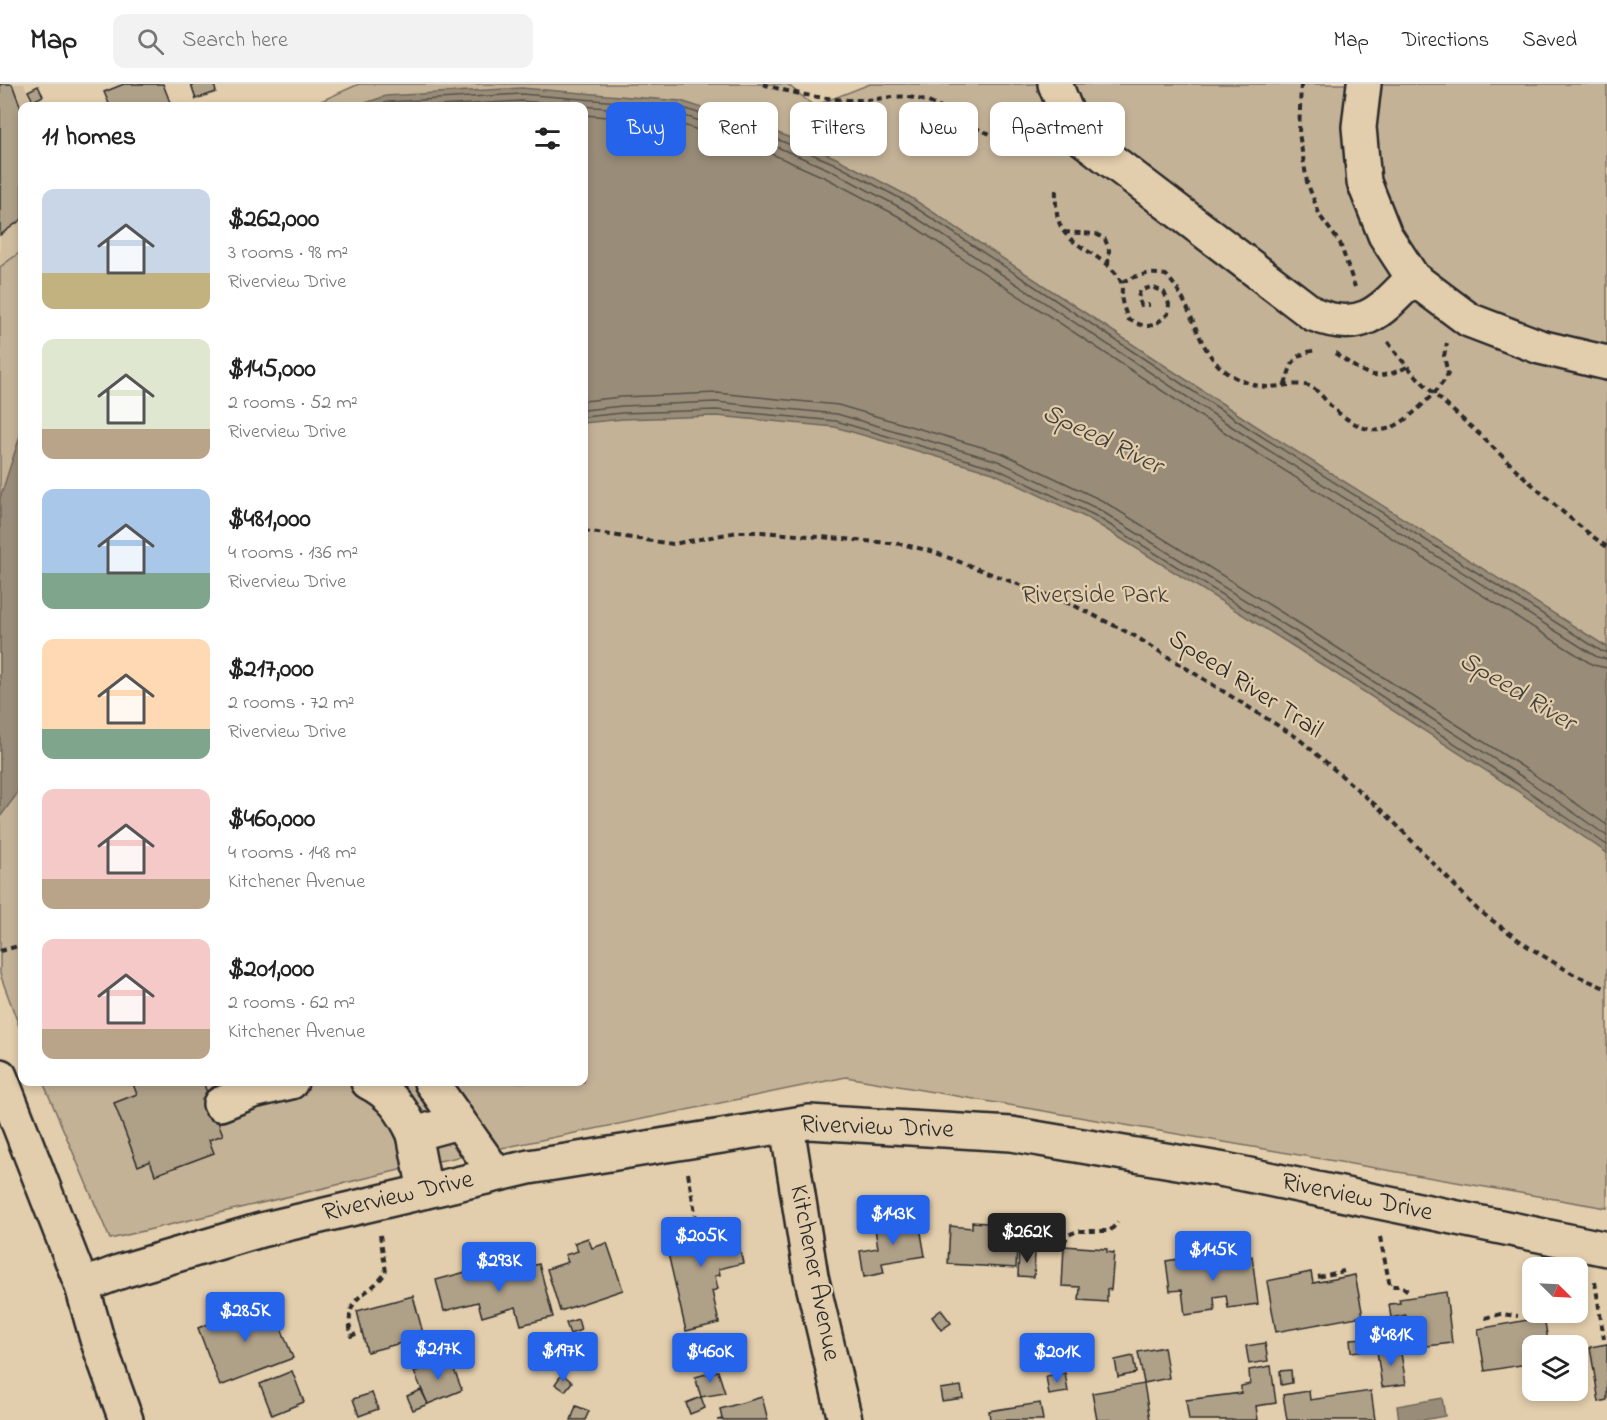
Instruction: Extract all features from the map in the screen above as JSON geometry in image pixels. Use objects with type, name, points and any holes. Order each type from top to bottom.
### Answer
[{"type":"street","points":[[1055,84],[1068,116],[1083,139],[1312,314],[1335,322],[1357,322],[1370,317],[1387,305],[1413,278]]},
{"type":"street","points":[[1364,84],[1359,127],[1364,182],[1385,235],[1413,278],[1469,320],[1540,347],[1607,363]]},
{"type":"street","points":[[0,1076],[82,1286],[100,1348],[126,1420]]},
{"type":"street","points":[[219,1104],[253,1091],[274,1086]]},
{"type":"street","points":[[377,1086],[402,1109],[414,1134],[425,1191]]},
{"type":"street","points":[[434,1086],[496,1174]]},
{"type":"street","points":[[414,1134],[458,1122]]},
{"type":"street","name":"Riverview Drive","points":[[82,1286],[122,1271],[261,1230],[496,1174],[808,1122],[1011,1134],[1225,1170],[1607,1250]]},
{"type":"street","name":"Kitchener Avenue","points":[[787,1126],[811,1276],[845,1420]]},
{"type":"path","points":[[764,84],[814,96],[860,100],[910,97],[936,104],[990,134]]},
{"type":"path","points":[[1301,84],[1299,133],[1307,182],[1320,216],[1340,243],[1357,294],[1370,317],[1407,368],[1571,519],[1607,547]]},
{"type":"path","points":[[1056,190],[1055,207],[1063,232],[1071,242],[1108,266],[1122,282],[1122,300],[1128,319],[1142,326],[1154,326],[1168,314],[1169,304],[1164,292],[1150,286],[1140,291],[1138,298],[1141,305],[1150,305]]},
{"type":"path","points":[[1063,232],[1096,234],[1105,239],[1109,250],[1108,266]]},
{"type":"path","points":[[1122,282],[1138,274],[1166,275],[1187,303],[1201,341],[1219,367],[1248,383],[1266,387],[1308,386],[1335,410],[1362,427],[1383,431],[1403,423],[1434,394],[1448,374],[1444,356],[1445,347],[1460,312]]},
{"type":"path","points":[[1285,385],[1293,361],[1303,352],[1319,349]]},
{"type":"path","points":[[1328,351],[1336,353],[1372,377],[1392,375],[1407,368]]},
{"type":"path","name":"Speed River Trail","points":[[588,532],[673,544],[738,532],[762,532],[900,544],[931,551],[1073,605],[1133,635],[1298,738],[1388,816],[1478,910],[1527,946],[1573,974],[1607,989]]},
{"type":"path","points":[[0,951],[18,946]]},
{"type":"path","points":[[688,1173],[697,1224]]},
{"type":"path","points":[[1064,1243],[1068,1235],[1078,1231],[1110,1232],[1118,1222]]},
{"type":"path","points":[[356,1334],[351,1336],[349,1322],[352,1305],[361,1293],[380,1281],[386,1272],[380,1235]]},
{"type":"path","points":[[1197,1252],[1196,1244],[1205,1239],[1234,1236]]},
{"type":"path","points":[[1380,1237],[1390,1286],[1402,1286],[1409,1292]]},
{"type":"path","points":[[1318,1277],[1344,1271]]},
{"type":"path","points":[[1595,1282],[1604,1339]]},
{"type":"path","points":[[1485,1318],[1501,1314],[1518,1316]]},
{"type":"shaded area","points":[[0,84],[24,84],[31,102],[18,102],[18,254],[0,267]]},
{"type":"green space","name":"Riverside Park","points":[[359,84],[787,84],[809,102],[790,102],[790,156],[887,156],[887,102],[824,102],[870,84],[1607,84],[1607,1208],[846,1077],[429,1163],[110,1239],[45,1086],[588,1086],[588,102],[319,102]]},
{"type":"green space","points":[[18,254],[18,1023],[0,974],[0,267]]},
{"type":"water","name":"Speed River","points":[[521,88],[681,101],[684,102],[606,102],[606,156],[686,156],[686,103],[698,107],[698,156],[778,156],[778,133],[790,138],[790,156],[831,156],[910,197],[1253,424],[1607,647],[1607,853],[1516,790],[1293,646],[1091,520],[993,473],[835,427],[716,416],[588,423],[588,102],[369,102],[386,96]]},
{"type":"water","points":[[18,442],[18,792],[0,817],[0,498]]},
{"type":"water","points":[[1442,1398],[1445,1416],[1423,1420],[1399,1420],[1397,1406]]},
{"type":"building","points":[[0,84],[12,84],[19,102],[18,222],[0,235]]},
{"type":"building","points":[[124,84],[163,84],[170,102],[108,102],[104,92]]},
{"type":"building","points":[[191,84],[214,84],[216,92],[196,99]]},
{"type":"building","points":[[38,86],[43,96],[33,101],[28,91]]},
{"type":"building","points":[[134,1086],[205,1086],[223,1135],[209,1140],[214,1153],[155,1175],[150,1161],[138,1166],[114,1103],[137,1094]]},
{"type":"building","points":[[904,1218],[905,1223],[919,1221],[925,1256],[882,1263],[884,1273],[864,1277],[860,1251],[878,1248],[875,1229],[886,1227],[885,1221]]},
{"type":"building","points":[[733,1219],[743,1263],[719,1269],[720,1275],[715,1276],[718,1289],[712,1291],[719,1323],[686,1331],[664,1236]]},
{"type":"building","points":[[972,1222],[1018,1225],[1016,1268],[948,1264],[950,1226],[972,1228]]},
{"type":"building","points":[[588,1238],[592,1248],[607,1243],[623,1290],[560,1311],[547,1269],[568,1262],[565,1255],[578,1251],[574,1243]]},
{"type":"building","points":[[1064,1246],[1107,1249],[1107,1252],[1114,1253],[1111,1290],[1107,1289],[1107,1302],[1079,1300],[1080,1287],[1062,1286]]},
{"type":"building","points":[[1019,1250],[1035,1251],[1034,1277],[1018,1276]]},
{"type":"building","points":[[1219,1253],[1220,1260],[1252,1256],[1258,1304],[1228,1308],[1226,1295],[1214,1297],[1215,1311],[1185,1315],[1182,1290],[1170,1291],[1166,1261]]},
{"type":"building","points":[[539,1264],[553,1317],[521,1325],[516,1307],[482,1317],[478,1302],[444,1311],[436,1280],[473,1270],[475,1277],[507,1269],[507,1273]]},
{"type":"building","points":[[1311,1272],[1313,1283],[1355,1275],[1363,1316],[1276,1332],[1267,1281]]},
{"type":"building","points":[[1446,1292],[1452,1343],[1410,1348],[1406,1315],[1391,1318],[1389,1304],[1400,1303],[1399,1299]]},
{"type":"building","points":[[413,1296],[424,1337],[367,1352],[357,1311]]},
{"type":"building","points":[[270,1300],[293,1358],[220,1386],[198,1328]]},
{"type":"building","points":[[941,1310],[951,1323],[941,1330],[932,1317]]},
{"type":"building","points":[[578,1319],[581,1330],[570,1334],[566,1323]]},
{"type":"building","points":[[1522,1321],[1522,1323],[1545,1323],[1547,1335],[1522,1335],[1522,1365],[1485,1371],[1478,1329]]},
{"type":"building","points":[[1366,1338],[1367,1350],[1351,1352],[1350,1339]]},
{"type":"building","points":[[1265,1343],[1268,1361],[1249,1364],[1246,1346]]},
{"type":"building","points":[[1607,1344],[1607,1400],[1599,1402],[1590,1347]]},
{"type":"building","points":[[1164,1347],[1169,1378],[1144,1383],[1138,1352]]},
{"type":"building","points":[[1400,1347],[1406,1384],[1382,1387],[1377,1351]]},
{"type":"building","points":[[1133,1356],[1136,1373],[1118,1377],[1115,1360]]},
{"type":"building","points":[[449,1357],[462,1390],[428,1404],[414,1372]]},
{"type":"building","points":[[1271,1366],[1276,1403],[1256,1406],[1258,1420],[1189,1420],[1186,1400],[1241,1393],[1241,1386],[1250,1384],[1249,1370]]},
{"type":"building","points":[[1291,1370],[1292,1383],[1281,1385],[1280,1371]]},
{"type":"building","points":[[292,1371],[304,1402],[272,1415],[260,1384]]},
{"type":"building","points":[[718,1371],[725,1393],[701,1397],[695,1377]]},
{"type":"building","points":[[1065,1373],[1068,1392],[1049,1395],[1046,1376]]},
{"type":"building","points":[[562,1374],[572,1382],[565,1391],[555,1384]]},
{"type":"building","points":[[1144,1384],[1150,1420],[1097,1420],[1092,1393]]},
{"type":"building","points":[[961,1386],[963,1398],[942,1401],[940,1389]]},
{"type":"building","points":[[421,1390],[428,1404],[413,1410],[407,1396]]},
{"type":"building","points":[[1309,1391],[1310,1400],[1371,1391],[1375,1420],[1287,1420],[1283,1395]]},
{"type":"building","points":[[372,1393],[378,1409],[359,1416],[353,1399]]},
{"type":"building","points":[[701,1397],[705,1408],[690,1414],[686,1403]]},
{"type":"building","points":[[762,1397],[768,1420],[717,1420],[722,1419],[720,1409]]},
{"type":"building","points":[[1040,1403],[1043,1420],[990,1420],[989,1411]]},
{"type":"building","points":[[576,1406],[589,1411],[585,1420],[571,1420]]}]
